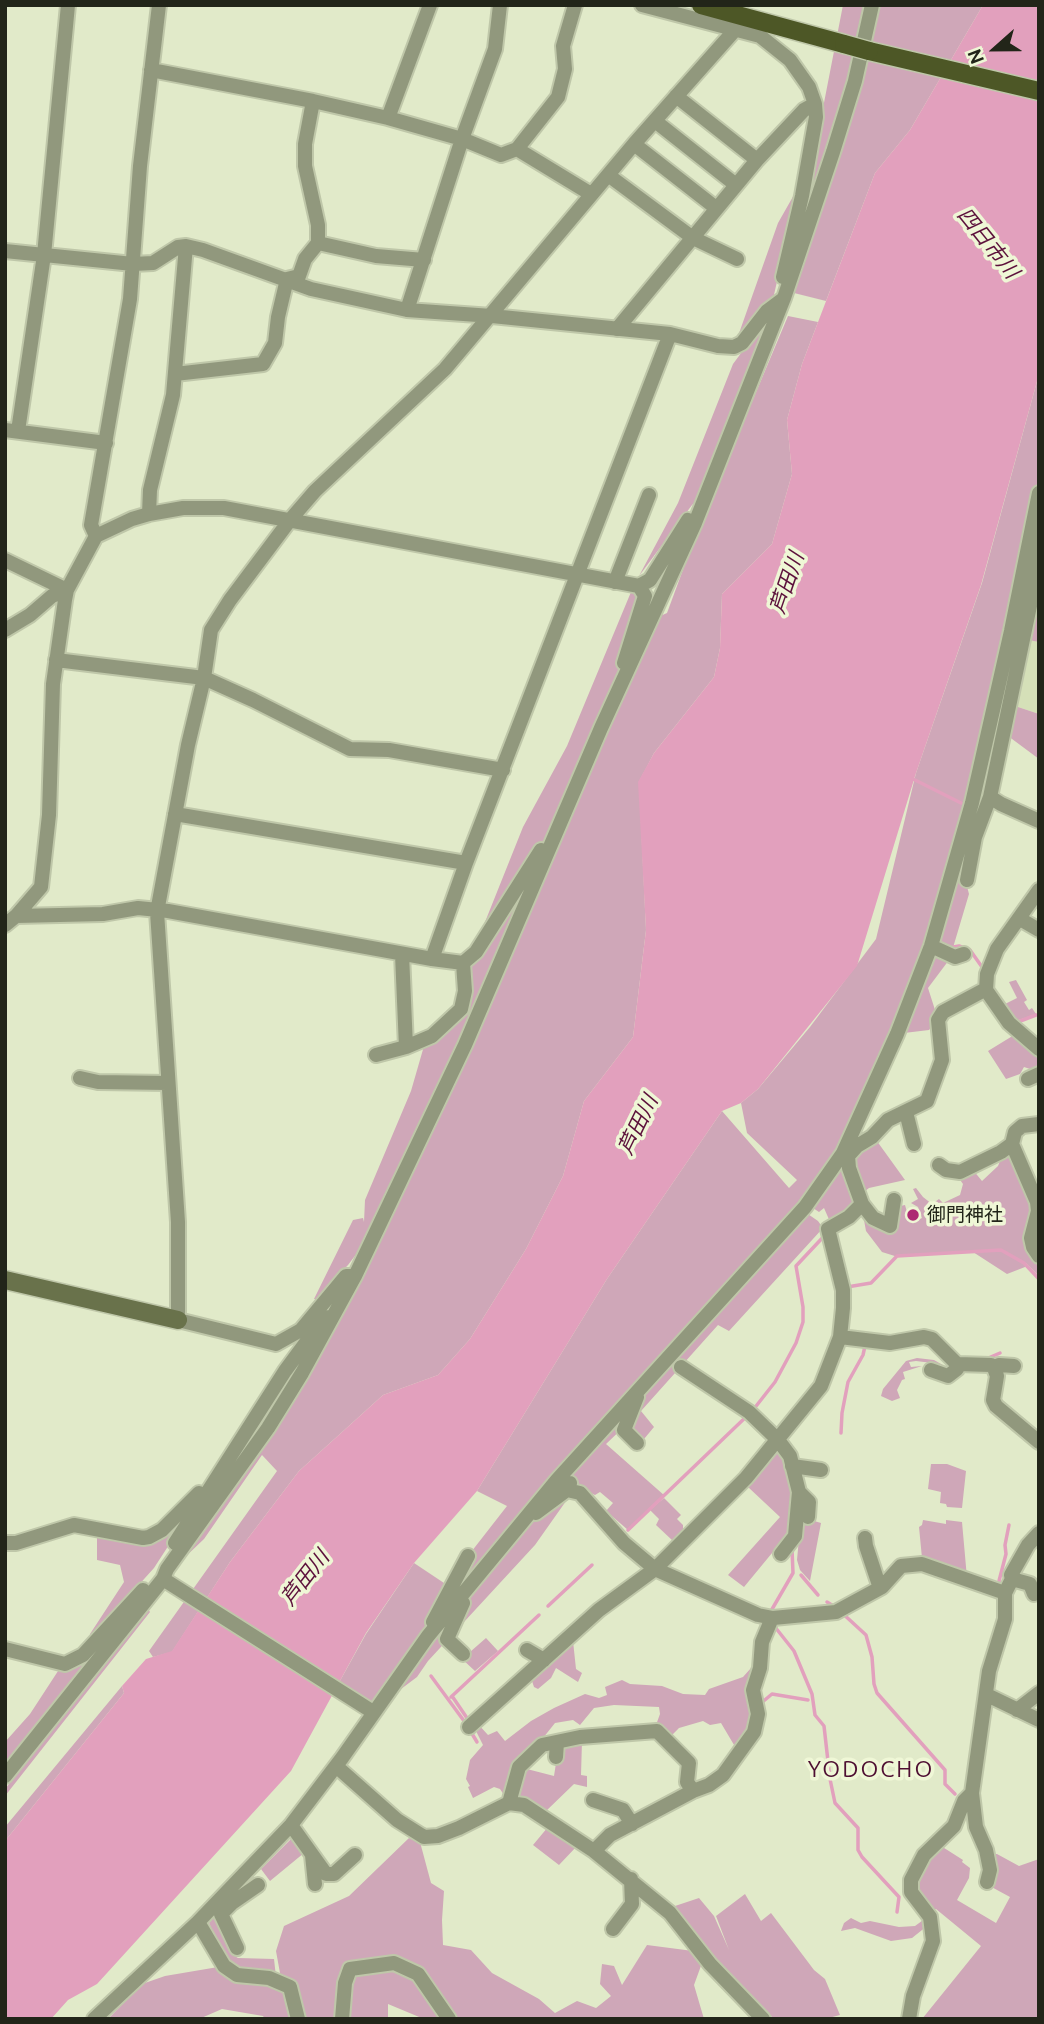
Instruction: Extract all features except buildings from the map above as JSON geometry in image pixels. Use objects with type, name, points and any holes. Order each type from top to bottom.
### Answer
[{"type":"main road","points":[[701,5],[874,52],[1039,91]]},
{"type":"street","points":[[68,5],[44,255],[11,430],[106,443]]},
{"type":"street","points":[[96,536],[91,525],[130,299],[140,166],[159,5]]},
{"type":"street","points":[[388,118],[430,5]]},
{"type":"street","points":[[407,310],[462,139],[495,49],[500,5]]},
{"type":"street","points":[[151,70],[388,118],[462,139],[501,155],[517,149],[558,97],[565,69],[564,46],[575,5]]},
{"type":"street","points":[[642,5],[739,26],[760,36],[790,60],[809,87],[816,117],[802,197],[780,289],[784,298]]},
{"type":"street","points":[[5,1776],[167,1581],[170,1565],[268,1428],[338,1310],[355,1276],[465,1045],[549,848],[695,523],[784,298],[851,93],[872,5]]},
{"type":"street","points":[[178,1320],[178,1222],[157,912],[188,745],[204,678],[211,630],[230,600],[315,491],[445,369],[492,316],[591,194],[739,26]]},
{"type":"street","points":[[676,96],[757,160]]},
{"type":"street","points":[[287,279],[299,276],[305,259],[318,243],[318,225],[305,166],[305,144],[313,101]]},
{"type":"street","points":[[617,329],[757,160],[804,110],[815,104]]},
{"type":"street","points":[[655,121],[736,185]]},
{"type":"street","points":[[634,145],[716,208]]},
{"type":"street","points":[[517,149],[591,194]]},
{"type":"street","points":[[608,175],[693,238],[737,259]]},
{"type":"street","points":[[318,243],[376,256],[424,260]]},
{"type":"street","points":[[5,251],[133,264],[153,263],[178,247],[186,246],[311,289],[407,310],[670,334],[718,346],[734,347],[742,343],[767,311],[784,298]]},
{"type":"street","points":[[149,514],[150,489],[173,395],[186,246]]},
{"type":"street","points":[[175,374],[263,364],[275,343],[287,279]]},
{"type":"street","points":[[432,959],[466,863],[670,334]]},
{"type":"street","points":[[967,880],[975,837],[990,797],[1031,601],[1039,493]]},
{"type":"street","points":[[615,582],[649,495]]},
{"type":"street","points":[[11,920],[41,887],[49,815],[56,660],[67,590],[96,536],[149,514],[183,508],[224,508],[639,586],[650,580],[688,520],[695,523]]},
{"type":"street","points":[[894,1200],[890,1226],[873,1218],[862,1204],[845,1155],[931,946],[972,803],[1011,631],[1036,537]]},
{"type":"street","points":[[5,560],[67,590]]},
{"type":"street","points":[[627,671],[623,661],[645,596],[639,586]]},
{"type":"street","points":[[5,630],[30,615],[52,596],[67,590]]},
{"type":"street","points":[[56,660],[204,678],[350,749],[389,750],[503,770]]},
{"type":"street","points":[[990,797],[1039,821]]},
{"type":"street","points":[[175,814],[466,863]]},
{"type":"street","points":[[11,920],[103,914],[138,908],[157,912],[169,911],[463,963],[476,952],[541,849],[549,848]]},
{"type":"street","points":[[1038,1047],[1009,1023],[996,1017],[986,989],[988,974],[998,949],[1039,890]]},
{"type":"street","points":[[1020,919],[1039,930]]},
{"type":"street","points":[[931,946],[957,958]]},
{"type":"street","points":[[402,954],[406,1047]]},
{"type":"street","points":[[376,1055],[432,1036],[461,1009],[465,991],[463,963]]},
{"type":"street","points":[[94,2019],[198,1922],[227,1899],[291,1825],[336,1766],[369,1710],[428,1636],[578,1456],[805,1207],[845,1155],[888,1120],[906,1112],[925,1109],[943,1060],[938,1020],[943,1012],[986,989]]},
{"type":"street","points":[[80,1078],[98,1082],[168,1083]]},
{"type":"street","points":[[906,1112],[914,1144]]},
{"type":"street","points":[[949,1171],[1001,1152],[1012,1144],[1015,1132],[1022,1126],[1039,1124]]},
{"type":"street","points":[[1012,1144],[1035,1187],[1038,1211],[1031,1238],[1032,1247],[1039,1256]]},
{"type":"street","points":[[469,1727],[599,1610],[655,1569],[747,1478],[821,1385],[840,1337],[843,1290],[828,1229],[849,1217],[862,1204]]},
{"type":"street","points":[[5,1280],[276,1344],[301,1330],[346,1276],[355,1276]]},
{"type":"street","points":[[338,1310],[316,1329],[285,1371],[205,1493],[162,1566],[167,1581],[369,1710]]},
{"type":"street","points":[[840,1337],[890,1343],[924,1337],[932,1339],[957,1364],[991,1365],[997,1376],[993,1400],[996,1406],[1039,1442]]},
{"type":"street","points":[[276,1344],[282,1355],[285,1371]]},
{"type":"street","points":[[931,1370],[948,1376],[957,1369],[957,1364]]},
{"type":"street","points":[[994,1368],[999,1365],[1014,1366]]},
{"type":"street","points":[[681,1367],[749,1412],[778,1440],[790,1456],[799,1492],[795,1536],[781,1554]]},
{"type":"street","points":[[638,1443],[624,1430],[640,1389]]},
{"type":"street","points":[[528,1516],[542,1511],[566,1490],[580,1460],[578,1456]]},
{"type":"street","points":[[792,1466],[821,1470]]},
{"type":"street","points":[[5,1543],[16,1543],[74,1525],[149,1537],[162,1530],[202,1490],[205,1493]]},
{"type":"street","points":[[566,1490],[579,1493],[624,1544],[655,1569],[758,1615],[772,1618],[836,1612],[880,1588],[901,1566],[922,1564],[1005,1593]]},
{"type":"street","points":[[799,1492],[809,1502],[808,1517]]},
{"type":"street","points":[[987,1882],[990,1870],[986,1850],[976,1827],[972,1793],[989,1671],[1005,1619],[1005,1593],[1011,1575],[1028,1545],[1039,1533]]},
{"type":"street","points":[[865,1538],[880,1588]]},
{"type":"street","points":[[428,1636],[450,1587],[468,1556]]},
{"type":"street","points":[[1012,1578],[1030,1584],[1034,1594]]},
{"type":"street","points":[[5,1649],[65,1664],[83,1655],[143,1590],[167,1581]]},
{"type":"street","points":[[463,1654],[447,1639],[471,1586]]},
{"type":"street","points":[[594,1851],[610,1835],[709,1785],[723,1775],[754,1731],[758,1714],[753,1690],[760,1668],[762,1642],[772,1618]]},
{"type":"street","points":[[527,1650],[544,1660]]},
{"type":"street","points":[[1017,1710],[1039,1693]]},
{"type":"street","points":[[987,1695],[1039,1720]]},
{"type":"street","points":[[509,1803],[519,1767],[542,1745],[580,1737],[611,1740],[657,1731],[662,1741],[689,1763],[687,1782],[693,1791]]},
{"type":"street","points":[[556,1757],[557,1742]]},
{"type":"street","points":[[336,1766],[397,1820],[424,1838],[459,1828],[509,1803],[524,1805],[594,1851],[670,1913],[710,1964],[763,2019]]},
{"type":"street","points":[[909,2019],[933,1941],[930,1917],[911,1892],[911,1880],[924,1855],[954,1826],[964,1801],[972,1793]]},
{"type":"street","points":[[593,1800],[623,1810],[632,1824]]},
{"type":"street","points":[[291,1825],[326,1874],[334,1874],[355,1855]]},
{"type":"street","points":[[311,1854],[315,1884]]},
{"type":"street","points":[[613,1929],[632,1903],[631,1879]]},
{"type":"street","points":[[237,1948],[233,1922],[223,1921],[221,1914],[227,1899],[258,1885]]},
{"type":"street","points":[[198,1922],[224,1966],[237,1975],[269,1978],[290,1987],[298,2019]]},
{"type":"street","points":[[342,2019],[345,1983],[350,1969],[394,1963],[418,1974],[449,2019]]},
{"type":"shaded area","points":[[843,5],[867,5],[837,119],[795,252]]},
{"type":"shaded area","points":[[876,5],[983,5],[910,130],[875,173],[826,301],[794,293],[819,214]]},
{"type":"shaded area","points":[[799,186],[773,299],[737,339],[778,223]]},
{"type":"shaded area","points":[[788,316],[818,322],[802,364],[787,420],[792,474],[772,544],[722,594],[720,648],[714,677],[654,753],[639,782],[646,930],[633,1037],[584,1101],[563,1176],[526,1249],[470,1339],[438,1375],[383,1395],[299,1471],[230,1562],[172,1652],[153,1657],[149,1651],[277,1471],[262,1455],[204,1539],[182,1560],[267,1440],[342,1316],[462,1063],[658,617],[667,613],[694,540]]},
{"type":"shaded area","points":[[767,318],[771,319],[701,496],[639,576],[678,503],[733,364]]},
{"type":"shaded area","points":[[1039,374],[1039,642],[1023,639],[1009,704],[1039,714],[1039,759],[1004,733],[987,803],[974,798],[931,946],[874,1085],[805,1212],[823,1228],[729,1331],[718,1325],[641,1411],[654,1427],[644,1439],[630,1430],[628,1423],[606,1444],[665,1496],[651,1509],[664,1498],[681,1515],[677,1519],[686,1534],[652,1562],[673,1541],[656,1525],[659,1519],[650,1510],[628,1530],[606,1511],[613,1503],[600,1492],[595,1495],[578,1487],[528,1516],[372,1705],[336,1688],[366,1634],[414,1563],[450,1587],[468,1556],[507,1506],[477,1491],[607,1279],[722,1111],[789,1188],[797,1180],[747,1133],[741,1103],[758,1089],[810,1027],[876,939],[916,773],[982,583]]},
{"type":"shaded area","points":[[637,590],[640,598],[615,682],[548,837],[529,859],[479,937],[523,827],[567,746],[631,592]]},
{"type":"shaded area","points":[[1023,639],[1039,642],[1039,714],[1009,704]]},
{"type":"shaded area","points":[[976,805],[982,806],[964,875],[969,894],[952,951],[936,945]]},
{"type":"shaded area","points":[[540,857],[469,1023],[364,1244],[348,1265],[314,1299],[353,1220],[363,1218],[364,1222],[365,1200],[411,1091],[424,1046],[455,1020],[467,966]]},
{"type":"shaded area","points":[[934,953],[949,960],[928,988],[936,1013],[932,1026],[929,1030],[904,1033]]},
{"type":"shaded area","points":[[1016,980],[1027,1000],[1024,1002],[1029,1010],[1032,1008],[1036,1014],[1013,1022],[1001,1006],[1017,998],[1009,982]]},
{"type":"shaded area","points":[[1019,1032],[1039,1049],[1039,1072],[1024,1067],[1020,1074],[1006,1079],[988,1051]]},
{"type":"shaded area","points":[[874,1137],[905,1180],[869,1188],[860,1195],[852,1158]]},
{"type":"shaded area","points":[[1011,1155],[1030,1192],[1039,1276],[1026,1263],[1025,1267],[1007,1274],[973,1252],[898,1257],[882,1252],[866,1231],[862,1209],[884,1228],[896,1207],[905,1205],[909,1219],[913,1222],[922,1218],[918,1207],[911,1203],[918,1199],[913,1189],[916,1188],[932,1204],[939,1199],[943,1203],[960,1195],[963,1184],[958,1177],[973,1170],[982,1181],[998,1166],[1002,1156]]},
{"type":"shaded area","points":[[840,1167],[845,1167],[856,1205],[831,1224],[824,1208],[819,1212],[810,1206]]},
{"type":"shaded area","points":[[917,1358],[934,1360],[948,1368],[946,1371],[932,1363],[909,1362],[911,1367],[922,1366],[903,1372],[905,1379],[897,1390],[900,1398],[892,1401],[881,1396],[883,1389],[906,1361]]},
{"type":"shaded area","points":[[776,1448],[779,1449],[789,1471],[791,1530],[744,1587],[728,1575],[780,1517],[748,1487],[748,1480]]},
{"type":"shaded area","points":[[931,1464],[947,1464],[966,1471],[962,1508],[947,1507],[946,1504],[940,1503],[941,1492],[928,1489]]},
{"type":"shaded area","points":[[571,1494],[535,1545],[428,1661],[417,1677],[389,1698],[521,1532],[543,1512]]},
{"type":"shaded area","points":[[198,1500],[154,1568],[90,1639],[90,1634],[124,1582],[120,1565],[97,1560],[97,1533],[141,1543]]},
{"type":"shaded area","points":[[801,1517],[821,1523],[810,1581],[800,1570],[797,1560]]},
{"type":"shaded area","points":[[923,1520],[946,1524],[946,1520],[962,1522],[967,1578],[922,1558],[919,1527]]},
{"type":"shaded area","points":[[136,1602],[5,1770],[5,1742],[30,1714],[60,1668]]},
{"type":"shaded area","points":[[148,1609],[150,1612],[5,1796],[5,1789]]},
{"type":"shaded area","points":[[486,1638],[498,1651],[475,1671],[462,1659]]},
{"type":"shaded area","points":[[573,1641],[576,1669],[582,1673],[578,1682],[556,1668],[551,1678],[538,1689],[534,1687],[531,1678]]},
{"type":"shaded area","points":[[758,1663],[754,1715],[748,1725],[752,1730],[737,1750],[721,1723],[710,1725],[703,1721],[679,1728],[672,1735],[667,1735],[656,1725],[660,1714],[659,1707],[614,1705],[594,1708],[580,1725],[573,1720],[555,1723],[539,1743],[506,1798],[500,1789],[494,1787],[473,1798],[468,1787],[470,1786],[466,1779],[470,1760],[483,1745],[474,1727],[478,1724],[488,1735],[497,1731],[505,1741],[554,1708],[585,1694],[599,1698],[607,1695],[605,1687],[622,1680],[630,1684],[662,1686],[683,1694],[705,1695],[709,1689],[743,1677]]},
{"type":"shaded area","points":[[122,1686],[124,1693],[5,1841],[5,1827]]},
{"type":"shaded area","points":[[582,1741],[581,1775],[587,1776],[587,1787],[574,1784],[545,1812],[513,1794],[523,1768],[554,1776],[559,1744]]},
{"type":"shaded area","points":[[548,1827],[577,1846],[559,1865],[533,1845]]},
{"type":"shaded area","points":[[293,1837],[304,1853],[270,1881],[261,1869]]},
{"type":"shaded area","points":[[409,1838],[420,1842],[431,1883],[444,1891],[443,1945],[471,1950],[492,1973],[539,1999],[555,2013],[577,2001],[596,2008],[611,1996],[600,1984],[602,1964],[614,1966],[622,1985],[647,1945],[693,1951],[702,1963],[694,1985],[704,2019],[424,2019],[388,2004],[388,2019],[265,2019],[263,2016],[222,2009],[199,2019],[108,2019],[142,1984],[165,1976],[224,1966],[240,1982],[276,1984],[280,1973],[276,1951],[284,1926],[349,1896]]},
{"type":"shaded area","points":[[941,1846],[963,1860],[970,1868],[969,1878],[957,1900],[996,1923],[1010,1897],[986,1884],[990,1854],[997,1854],[1019,1866],[1039,1859],[1039,2019],[922,2019],[981,1946],[936,1909],[929,1910],[914,1890],[914,1879]]},
{"type":"shaded area","points":[[745,1894],[761,1921],[771,1913],[814,1970],[825,1979],[840,2015],[825,2019],[774,2019],[717,1961],[675,1906],[699,1898],[714,1916],[729,1950],[716,1916]]},
{"type":"shaded area","points":[[216,1915],[226,1932],[233,1955],[238,1958],[274,1959],[276,1977],[237,1971],[222,1952],[209,1923]]},
{"type":"shaded area","points":[[851,1918],[861,1923],[870,1921],[899,1927],[915,1926],[926,1918],[927,1926],[912,1938],[891,1941],[855,1928],[841,1931],[844,1923]]},
{"type":"water","points":[[983,5],[1039,5],[1039,374],[981,585],[916,773],[857,966],[758,1089],[741,1103],[722,1111],[607,1279],[477,1491],[414,1563],[366,1633],[291,1771],[97,1984],[68,2000],[51,2019],[5,2019],[5,1841],[124,1693],[122,1686],[146,1659],[172,1651],[230,1562],[299,1471],[383,1395],[438,1375],[470,1339],[526,1249],[563,1176],[584,1101],[633,1037],[646,930],[638,782],[654,753],[714,677],[720,648],[722,594],[772,544],[792,474],[787,420],[802,364],[875,173],[910,130]]},
{"type":"waterway","points":[[913,779],[961,803]]},
{"type":"waterway","points":[[953,947],[970,950],[982,967]]},
{"type":"waterway","points":[[1015,1023],[1036,1015]]},
{"type":"waterway","points":[[753,1410],[775,1382],[796,1343],[803,1322],[796,1266],[826,1234]]},
{"type":"waterway","points":[[847,1287],[871,1283],[897,1256],[1001,1250],[1024,1263],[1039,1279]]},
{"type":"waterway","points":[[841,1433],[848,1382],[865,1346]]},
{"type":"waterway","points":[[986,1359],[1000,1353]]},
{"type":"waterway","points":[[628,1530],[748,1415]]},
{"type":"waterway","points":[[1001,1587],[999,1581],[1006,1554],[1009,1525]]},
{"type":"waterway","points":[[771,1611],[793,1573],[792,1549]]},
{"type":"waterway","points":[[548,1606],[592,1565]]},
{"type":"waterway","points":[[801,1575],[818,1595]]},
{"type":"waterway","points":[[827,1602],[835,1607]]},
{"type":"waterway","points":[[841,1612],[866,1635],[877,1693],[945,1770],[945,1784],[955,1794]]},
{"type":"waterway","points":[[451,1697],[539,1615]]},
{"type":"waterway","points":[[775,1627],[794,1651],[812,1694],[815,1715],[824,1726],[835,1803],[858,1828],[858,1850],[862,1857],[899,1897],[897,1912]]},
{"type":"waterway","points":[[431,1676],[467,1725]]},
{"type":"waterway","points":[[760,1704],[772,1694],[808,1700]]},
{"type":"waterway","points":[[452,1696],[469,1721]]},
{"type":"waterway","points":[[471,1732],[477,1742]]},
{"type":"place","name":"御門神社","points":[[913,1215]]},
{"type":"district","name":"YODOCHO","points":[[871,1769]]},
{"type":"water label","name":"四日市川","points":[[988,243]]},
{"type":"water label","name":"芦田川","points":[[787,583]]},
{"type":"water label","name":"芦田川","points":[[638,1125]]},
{"type":"water label","name":"芦田川","points":[[305,1578]]}]
